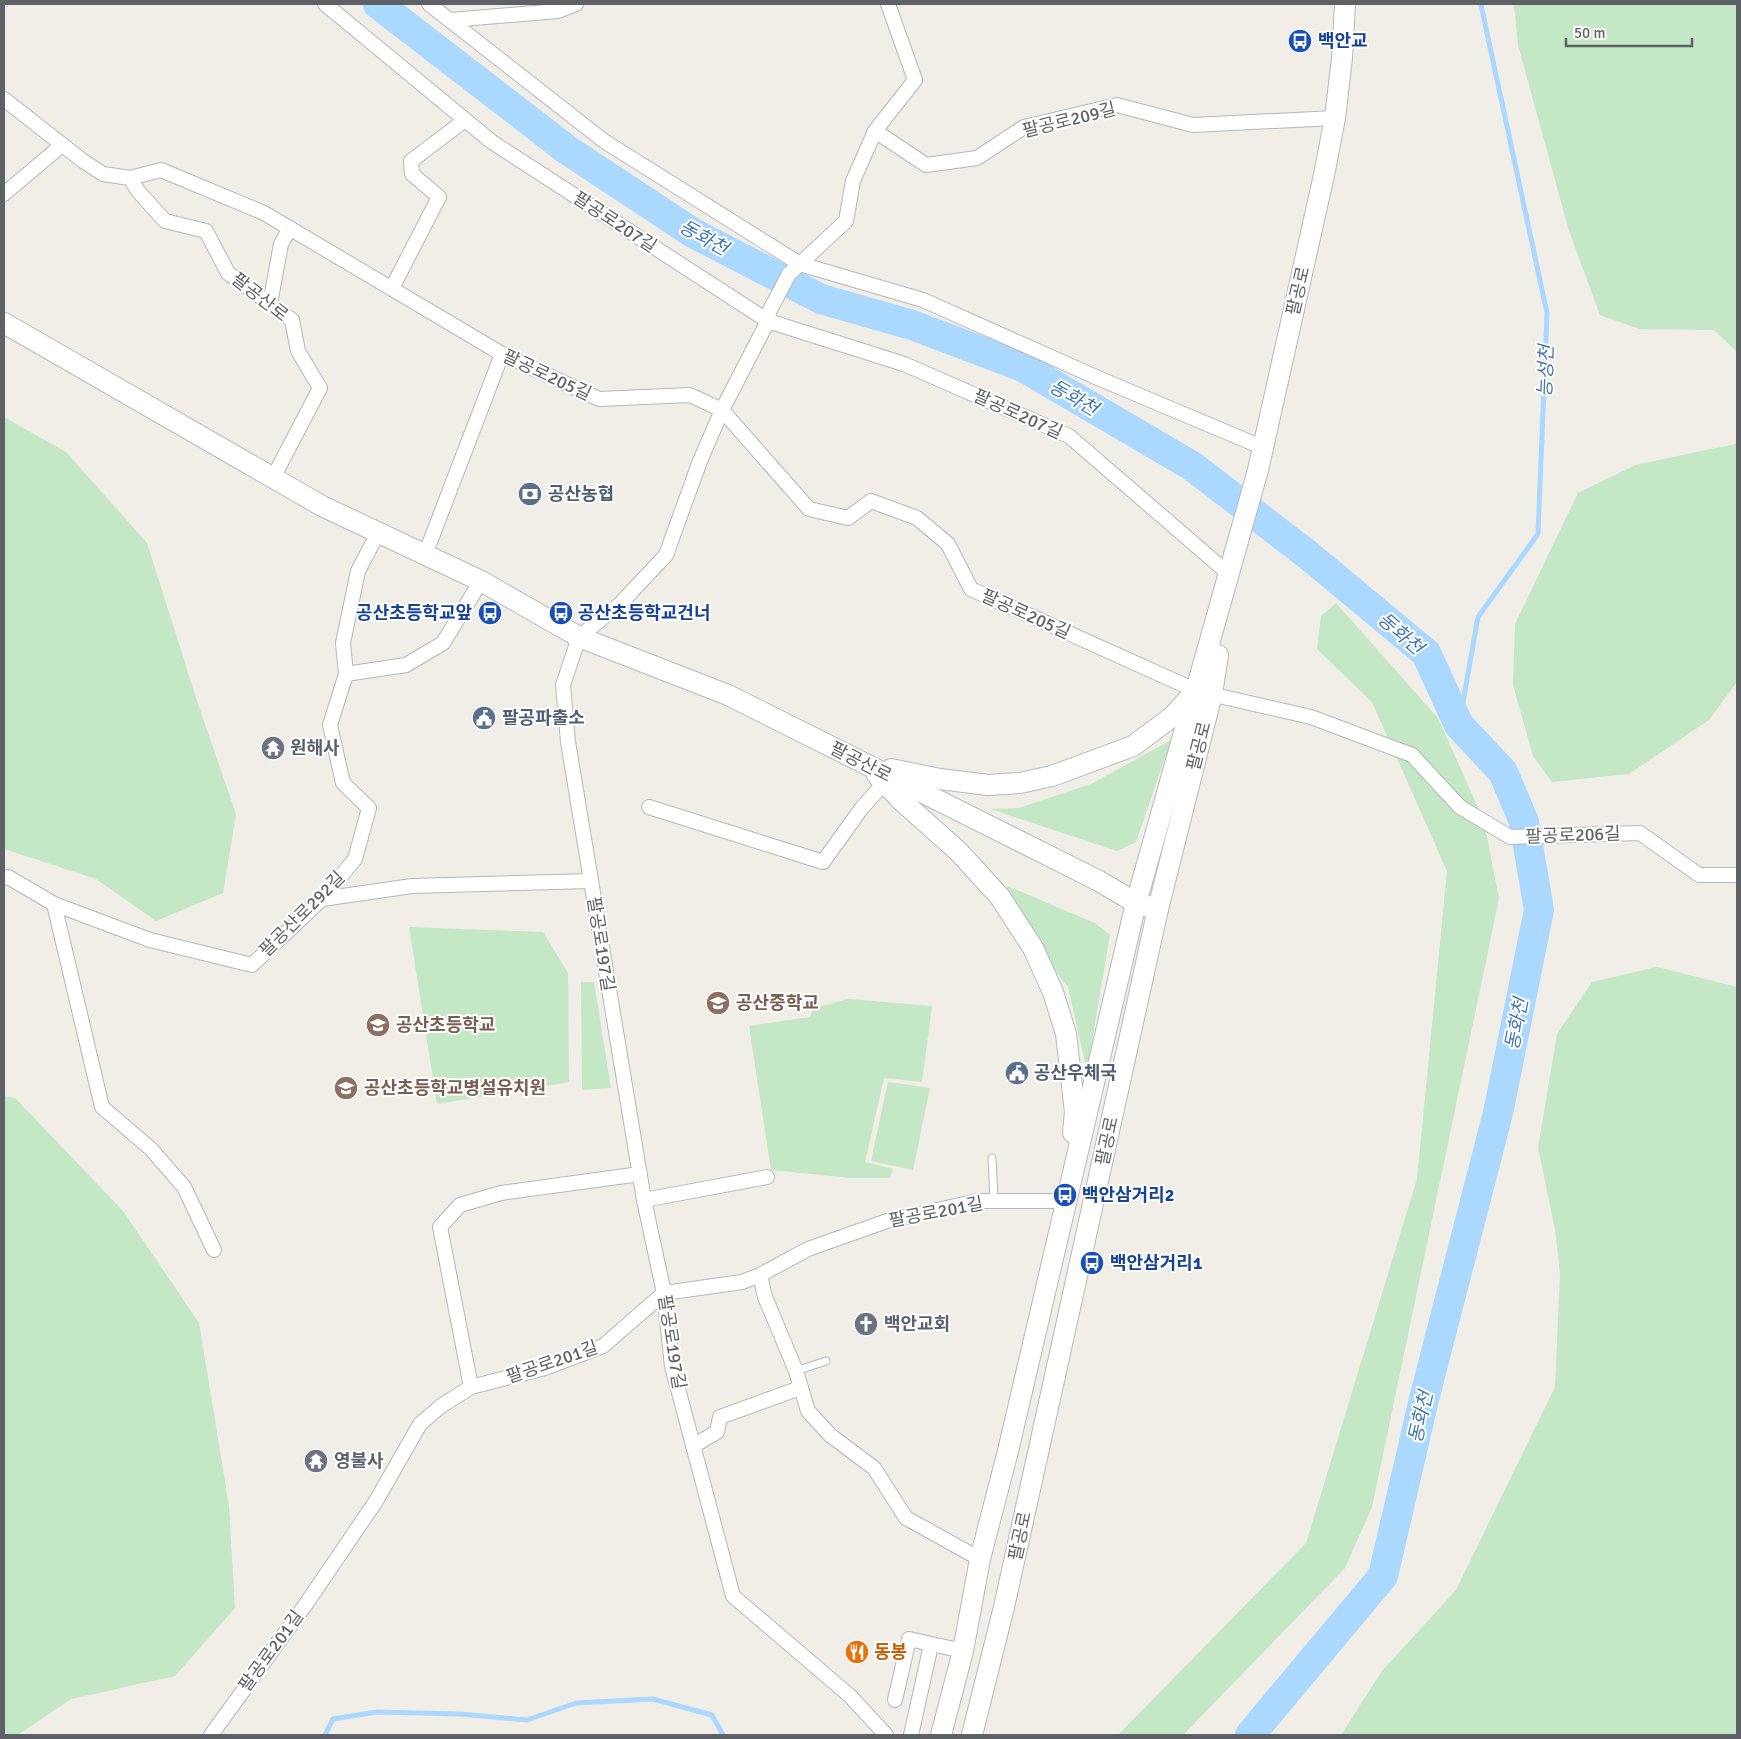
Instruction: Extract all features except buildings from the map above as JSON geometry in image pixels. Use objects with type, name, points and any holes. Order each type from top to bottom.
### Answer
[{"type":"main road","name":"팔공로","points":[[972,1735],[1008,1588],[1158,909],[1229,574],[1264,448],[1324,175],[1335,118],[1342,58],[1344,4]]},
{"type":"main road","name":"팔공산로","points":[[4,323],[322,506],[481,581],[579,637],[728,695],[1099,881],[1136,903],[1158,909]]},
{"type":"main road","name":"팔공로","points":[[941,1735],[963,1651],[980,1559],[1068,1201],[1136,903],[1205,692]]},
{"type":"main road","points":[[867,764],[940,779],[988,785],[1020,783],[1044,778],[1096,761],[1133,746],[1205,692]]},
{"type":"main road","points":[[867,764],[903,802],[958,851],[1000,897],[1033,948],[1053,992],[1066,1034],[1075,1112],[1068,1201]]},
{"type":"street","name":"팔공로207길","points":[[325,4],[492,142],[768,317],[904,364],[1069,436],[1229,574]]},
{"type":"street","points":[[429,4],[604,141],[800,264],[923,300],[1098,378],[1264,448]]},
{"type":"street","points":[[450,20],[558,11],[576,4]]},
{"type":"street","points":[[579,637],[620,604],[666,555],[700,461],[722,410],[789,274],[846,221],[853,181],[875,131],[915,80],[888,4]]},
{"type":"street","name":"팔공로205길","points":[[4,98],[62,146],[103,174],[130,178],[161,170],[264,213],[502,354],[599,400],[690,395],[722,410],[809,508],[848,518],[871,501],[917,518],[948,544],[971,590],[1205,692]]},
{"type":"street","name":"팔공로209길","points":[[875,131],[926,165],[977,158],[1024,127],[1118,105],[1194,125],[1335,118]]},
{"type":"street","points":[[392,288],[439,197],[412,174],[411,161],[465,120]]},
{"type":"street","points":[[4,194],[62,146]]},
{"type":"street","name":"팔공산로","points":[[130,178],[138,191],[165,221],[206,231],[228,273],[292,320],[298,351],[320,388],[273,478]]},
{"type":"street","points":[[270,304],[281,244],[290,228]]},
{"type":"street","points":[[425,555],[502,354]]},
{"type":"street","name":"팔공산로292길","points":[[4,878],[8,877],[54,904],[150,940],[252,965],[322,899],[355,859],[369,808],[343,784],[330,725],[346,674],[343,643],[358,571],[378,532]]},
{"type":"street","points":[[346,674],[406,665],[443,643],[481,581]]},
{"type":"street","name":"팔공로197길","points":[[579,637],[563,685],[568,742],[644,1200],[664,1293],[672,1366],[733,1596],[850,1696],[886,1735]]},
{"type":"street","name":"팔공로206길","points":[[1205,692],[1311,717],[1412,755],[1460,806],[1510,837],[1640,833],[1699,875],[1737,875]]},
{"type":"street","points":[[648,807],[822,862],[861,809],[884,783]]},
{"type":"street","name":"팔공로197길","points":[[322,899],[412,886],[591,881]]},
{"type":"street","points":[[54,904],[102,1107],[151,1149],[184,1187],[214,1250]]},
{"type":"street","points":[[472,1387],[440,1227],[460,1205],[501,1194],[640,1174]]},
{"type":"street","points":[[644,1200],[766,1176]]},
{"type":"street","name":"팔공로201길","points":[[211,1735],[306,1604],[370,1509],[420,1424],[441,1406],[472,1387],[545,1368],[604,1346],[664,1293],[742,1282],[808,1249],[887,1221],[978,1202],[1068,1201]]},
{"type":"street","name":"팔공로","points":[[760,1274],[765,1297],[796,1371],[808,1411],[830,1435],[874,1468],[906,1518],[980,1559]]},
{"type":"street","points":[[693,1446],[717,1432],[720,1417],[800,1388]]},
{"type":"street","points":[[895,1700],[909,1639],[963,1651]]},
{"type":"street","points":[[912,1735],[931,1645]]},
{"type":"lane","points":[[992,1158],[994,1201]]},
{"type":"lane","points":[[796,1371],[826,1361]]},
{"type":"green space","points":[[1514,4],[1737,4],[1737,352],[1714,330],[1639,329],[1600,315],[1569,231],[1518,45]]},
{"type":"green space","points":[[4,417],[66,452],[147,543],[198,704],[236,814],[223,893],[156,921],[96,879],[4,849]]},
{"type":"green space","points":[[1737,437],[1737,682],[1709,720],[1629,774],[1552,782],[1533,756],[1513,685],[1515,624],[1578,493],[1635,465],[1735,444]]},
{"type":"green space","points":[[1336,603],[1438,718],[1484,821],[1499,899],[1372,1507],[1345,1568],[1183,1735],[1118,1735],[1306,1543],[1417,1179],[1447,871],[1372,702],[1317,649],[1321,616]]},
{"type":"green space","points":[[1171,740],[1136,842],[1117,851],[990,809],[1019,808],[1091,784]]},
{"type":"green space","points":[[1007,886],[1095,923],[1110,935],[1087,1071],[1068,987],[1016,922]]},
{"type":"green space","points":[[409,927],[543,932],[568,973],[569,1082],[437,1104]]},
{"type":"green space","points":[[1657,967],[1737,987],[1737,1735],[1341,1735],[1382,1671],[1456,1590],[1555,1387],[1560,1274],[1555,1229],[1538,1148],[1557,1034],[1592,982]]},
{"type":"green space","points":[[581,982],[594,982],[611,1088],[582,1090]]},
{"type":"green space","points":[[849,999],[932,1006],[922,1082],[884,1078],[865,1162],[893,1169],[890,1178],[850,1178],[771,1170],[749,1026],[810,1017],[813,1008]]},
{"type":"green space","points":[[888,1082],[930,1088],[913,1170],[871,1161]]},
{"type":"green space","points":[[4,1096],[15,1098],[123,1211],[199,1323],[229,1506],[235,1608],[175,1676],[71,1699],[18,1735],[4,1735]]},
{"type":"waterway","name":"동화천","points":[[378,4],[566,149],[693,233],[821,299],[912,325],[1023,367],[1192,466],[1308,555],[1426,653],[1459,725],[1503,772],[1524,822],[1539,910],[1498,1113],[1424,1399],[1383,1576],[1250,1735]]},
{"type":"waterway","name":"능성천","points":[[1459,725],[1478,617],[1538,534],[1547,313],[1480,4]]},
{"type":"waterway","points":[[325,1735],[333,1719],[377,1712],[460,1714],[527,1720],[576,1703],[653,1699],[712,1715],[723,1735]]},
{"type":"place","name":"백안교","points":[[1300,41]]},
{"type":"place","name":"공산농협","points":[[530,494]]},
{"type":"place","name":"공산초등학교앞","points":[[490,613]]},
{"type":"place","name":"공산초등학교건너","points":[[561,613]]},
{"type":"place","name":"팔공파출소","points":[[484,718]]},
{"type":"place","name":"원해사","points":[[273,748]]},
{"type":"place","name":"공산중학교","points":[[718,1003]]},
{"type":"place","name":"공산초등학교","points":[[378,1025]]},
{"type":"place","name":"공산우체국","points":[[1017,1073]]},
{"type":"place","name":"공산초등학교병설유치원","points":[[346,1088]]},
{"type":"place","name":"백안삼거리2","points":[[1065,1195]]},
{"type":"place","name":"백안삼거리1","points":[[1092,1263]]},
{"type":"place","name":"백안교회","points":[[866,1324]]},
{"type":"place","name":"영불사","points":[[316,1461]]},
{"type":"place","name":"동봉","points":[[857,1652]]}]
